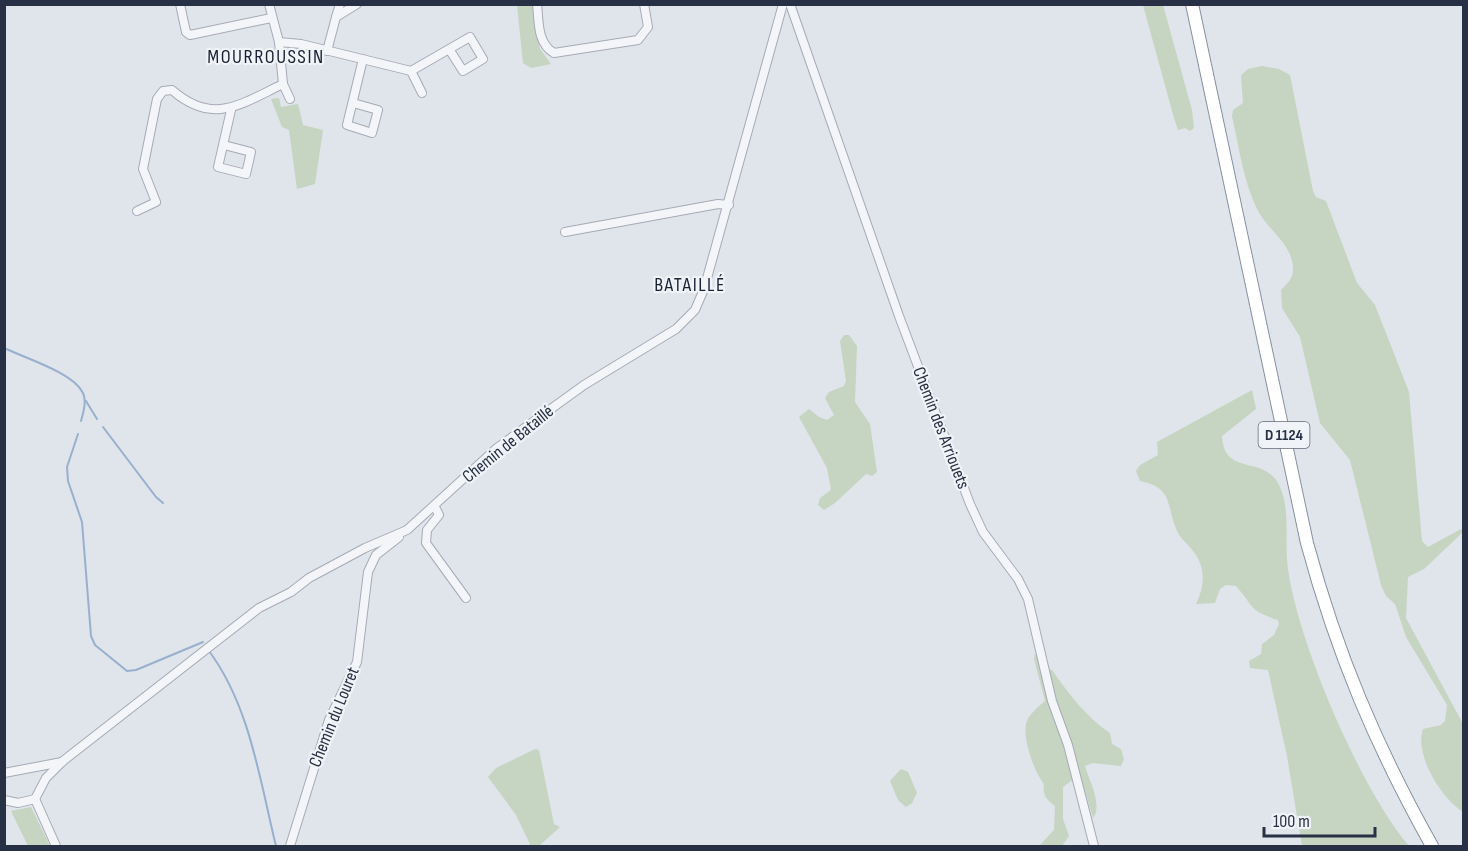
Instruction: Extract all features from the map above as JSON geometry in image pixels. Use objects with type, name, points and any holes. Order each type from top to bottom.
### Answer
[{"type":"highway","name":"D 1124","points":[[1192,4],[1307,543],[1327,616],[1354,691],[1401,791],[1432,846]]},
{"type":"street","points":[[180,4],[186,32],[190,35],[271,18]]},
{"type":"street","points":[[269,4],[279,42],[284,84],[290,99]]},
{"type":"street","points":[[327,51],[340,4]]},
{"type":"street","points":[[336,17],[357,4]]},
{"type":"street","points":[[537,4],[540,37],[544,45],[554,53],[638,40],[648,27],[644,4]]},
{"type":"street","name":"Chemin de Bataillé","points":[[35,799],[46,778],[63,761],[259,608],[365,548],[407,530],[497,448],[584,386],[686,320],[699,302],[729,205],[783,4]]},
{"type":"street","name":"Chemin des Arriouets","points":[[790,4],[895,306],[970,504],[983,532],[1018,579],[1028,599],[1052,701],[1068,745],[1095,846]]},
{"type":"street","points":[[279,42],[411,71],[449,49],[470,37],[483,59],[463,71],[449,49]]},
{"type":"street","points":[[353,103],[378,110],[372,133],[347,126],[363,59]]},
{"type":"street","points":[[411,71],[422,93]]},
{"type":"street","points":[[137,211],[156,202],[142,169],[159,94],[172,90],[192,106],[231,110],[284,84]]},
{"type":"street","points":[[224,145],[252,152],[246,174],[218,167],[231,110]]},
{"type":"street","points":[[565,232],[618,220],[718,204],[729,205]]},
{"type":"street","points":[[435,507],[439,515],[427,530],[426,543],[466,598]]},
{"type":"street","name":"Chemin du Louret","points":[[290,846],[329,720],[357,662],[371,563],[376,555],[407,530]]},
{"type":"street","name":"Chemin de Bataillé","points":[[4,773],[63,761]]},
{"type":"street","points":[[4,800],[18,803],[35,799],[56,846]]},
{"type":"green space","points":[[517,5],[533,5],[540,49],[551,64],[531,68],[523,63]]},
{"type":"green space","points":[[1143,5],[1163,5],[1192,110],[1194,128],[1190,131],[1185,128],[1178,130]]},
{"type":"green space","points":[[1262,66],[1279,69],[1290,75],[1313,191],[1316,197],[1326,201],[1357,283],[1375,305],[1409,392],[1422,541],[1428,547],[1461,529],[1463,532],[1424,569],[1408,577],[1406,618],[1463,724],[1463,812],[1439,787],[1422,751],[1423,729],[1441,725],[1445,721],[1447,705],[1406,637],[1395,604],[1386,596],[1381,585],[1350,460],[1320,423],[1300,337],[1282,308],[1281,290],[1293,274],[1291,258],[1288,250],[1257,209],[1245,175],[1232,116],[1233,110],[1243,103],[1241,75],[1248,69]]},
{"type":"green space","points":[[279,98],[281,107],[298,104],[303,125],[323,130],[315,184],[297,189],[289,130],[282,127],[271,99]]},
{"type":"green space","points":[[844,335],[849,335],[857,346],[855,402],[870,424],[877,472],[872,476],[866,474],[835,503],[824,510],[818,505],[820,498],[831,490],[827,468],[799,417],[809,409],[827,420],[834,415],[825,398],[829,392],[844,386],[846,381],[840,341]]},
{"type":"green space","points":[[1252,390],[1256,409],[1222,436],[1224,449],[1237,462],[1265,471],[1280,487],[1286,517],[1288,569],[1304,636],[1334,714],[1352,753],[1390,821],[1409,846],[1302,846],[1287,756],[1268,670],[1250,668],[1249,661],[1261,654],[1262,644],[1274,635],[1279,624],[1278,620],[1252,607],[1236,586],[1226,585],[1220,589],[1215,603],[1196,604],[1203,577],[1197,557],[1178,533],[1164,493],[1151,484],[1140,481],[1136,471],[1140,465],[1158,455],[1157,442]]},
{"type":"green space","points":[[1035,653],[1042,669],[1052,670],[1085,712],[1110,733],[1112,744],[1121,749],[1124,759],[1121,766],[1093,763],[1085,766],[1096,800],[1096,813],[1093,818],[1084,788],[1071,781],[1063,787],[1063,819],[1069,836],[1062,846],[1039,846],[1054,830],[1055,806],[1044,794],[1044,784],[1033,764],[1026,739],[1027,721],[1045,701],[1034,659]]},
{"type":"green space","points":[[535,749],[539,750],[554,824],[560,827],[539,846],[529,846],[516,815],[488,777],[496,768]]},
{"type":"green space","points":[[901,769],[908,772],[917,793],[912,803],[906,807],[898,800],[890,781]]},
{"type":"green space","points":[[31,807],[50,846],[28,846],[11,811]]},
{"type":"waterway","points":[[4,348],[60,373],[78,386],[85,400],[81,421]]},
{"type":"waterway","points":[[86,401],[97,419]]},
{"type":"waterway","points":[[103,427],[163,503]]},
{"type":"waterway","points":[[78,434],[67,467],[68,481],[82,522],[91,636],[95,645],[127,671],[136,670],[203,642]]},
{"type":"waterway","points":[[209,651],[235,696],[244,720],[259,770],[276,846]]},
{"type":"district","name":"MOURROUSSIN","points":[[266,57]]},
{"type":"district","name":"BATAILLÉ","points":[[690,285]]}]
